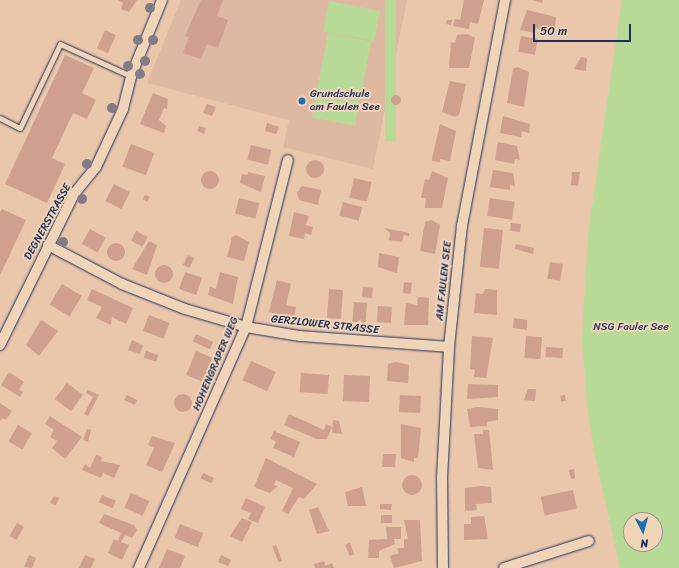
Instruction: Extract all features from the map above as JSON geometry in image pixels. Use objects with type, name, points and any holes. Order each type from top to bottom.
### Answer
[{"type":"street","name":"DEGNERSTRASSE","points":[[0,344],[18,313],[24,291],[74,194],[96,167],[123,109],[131,76],[162,0]]},
{"type":"street","name":"AM FAULEN SEE","points":[[443,568],[442,478],[449,348],[462,226],[505,0]]},
{"type":"street","name":"HOHENGRAPER WEG","points":[[139,568],[246,327],[288,160]]},
{"type":"street","name":"GERZLOWER STRASSE","points":[[48,245],[122,284],[184,309],[246,327],[300,336],[449,348]]},
{"type":"street","points":[[504,568],[589,541]]},
{"type":"lane","points":[[0,118],[20,128],[60,44],[131,76]]},
{"type":"shaded area","name":"Grundschule am Faulen See","points":[[181,0],[407,0],[373,169],[283,147],[289,120],[147,83]]},
{"type":"green space","points":[[385,0],[396,0],[396,141],[385,141]]},
{"type":"green space","name":"NSG Fauler See","points":[[622,0],[679,0],[679,568],[620,568],[593,446],[587,404],[582,339],[588,234]]},
{"type":"green space","points":[[329,1],[380,11],[374,41],[323,31]]},
{"type":"green space","points":[[328,33],[371,41],[355,126],[312,117]]},
{"type":"building","points":[[118,0],[137,0],[129,12],[121,9],[123,3]]},
{"type":"building","points":[[201,0],[223,0],[217,16],[228,20],[218,48],[207,44],[201,59],[183,53],[189,37],[185,36]]},
{"type":"building","points":[[464,0],[484,0],[478,24],[470,22],[469,29],[453,26],[455,19],[460,20]]},
{"type":"building","points":[[533,0],[543,0],[542,3]]},
{"type":"building","points":[[527,10],[556,17],[555,28],[553,31],[536,28],[535,33],[520,30]]},
{"type":"building","points":[[447,20],[452,20],[451,25],[446,24]]},
{"type":"building","points":[[105,30],[116,35],[108,53],[97,48]]},
{"type":"building","points":[[467,34],[475,38],[469,68],[449,68],[451,42],[455,43],[457,35]]},
{"type":"building","points":[[521,36],[538,39],[535,55],[518,52]]},
{"type":"building","points":[[65,55],[94,68],[82,93],[96,100],[87,119],[73,113],[52,158],[65,164],[47,203],[5,184]]},
{"type":"building","points":[[581,57],[587,58],[586,71],[574,69]]},
{"type":"building","points":[[517,67],[529,72],[524,107],[507,103],[513,69]]},
{"type":"building","points":[[450,81],[466,84],[459,115],[455,117],[442,112]]},
{"type":"building","points":[[153,93],[168,99],[167,109],[164,108],[159,120],[166,126],[164,133],[140,124]]},
{"type":"building","points":[[394,95],[398,95],[400,96],[400,104],[394,105],[391,102],[391,98]]},
{"type":"building","points":[[207,104],[216,107],[212,116],[203,113]]},
{"type":"building","points":[[503,116],[530,124],[529,133],[522,131],[521,137],[500,133]]},
{"type":"building","points":[[267,123],[279,127],[276,134],[265,131]]},
{"type":"building","points":[[440,124],[456,131],[450,161],[440,159],[440,162],[432,161]]},
{"type":"building","points":[[199,126],[206,128],[204,134],[197,131]]},
{"type":"building","points":[[498,142],[517,146],[520,160],[515,159],[514,164],[495,160]]},
{"type":"building","points":[[131,144],[154,153],[146,175],[122,166]]},
{"type":"building","points":[[251,145],[271,150],[268,165],[247,160]]},
{"type":"building","points":[[311,160],[319,160],[324,165],[322,176],[319,178],[311,178],[306,173],[306,165]]},
{"type":"building","points":[[493,170],[513,173],[515,186],[510,185],[510,190],[490,187]]},
{"type":"building","points":[[210,171],[216,174],[219,180],[216,186],[210,189],[204,186],[201,180],[204,174]]},
{"type":"building","points":[[432,171],[448,178],[442,208],[425,208],[426,198],[421,198],[425,179],[429,180]]},
{"type":"building","points":[[248,172],[265,176],[261,192],[240,183],[242,174],[247,175]]},
{"type":"building","points":[[572,172],[580,172],[578,186],[571,185]]},
{"type":"building","points":[[354,178],[372,182],[367,202],[350,197]]},
{"type":"building","points":[[114,184],[130,192],[121,209],[105,201]]},
{"type":"building","points":[[302,186],[321,190],[318,205],[299,200],[297,193]]},
{"type":"building","points":[[145,195],[150,197],[147,202],[143,199]]},
{"type":"building","points":[[239,198],[259,203],[256,219],[235,214]]},
{"type":"building","points":[[490,198],[515,202],[512,220],[487,216]]},
{"type":"building","points":[[343,202],[362,207],[359,221],[339,216]]},
{"type":"building","points":[[2,209],[26,220],[0,275],[0,212]]},
{"type":"building","points":[[294,212],[309,216],[306,225],[313,227],[311,235],[305,233],[304,239],[289,236]]},
{"type":"building","points":[[432,220],[440,225],[435,254],[420,251],[425,222]]},
{"type":"building","points":[[511,223],[521,224],[520,232],[510,231]]},
{"type":"building","points":[[384,228],[409,233],[409,236],[404,235],[402,242],[389,240],[390,233]]},
{"type":"building","points":[[484,228],[503,230],[499,269],[480,267]]},
{"type":"building","points":[[90,229],[106,238],[98,253],[82,244]]},
{"type":"building","points":[[136,231],[148,237],[143,247],[131,241]]},
{"type":"building","points":[[236,235],[249,242],[244,261],[227,257],[232,237]]},
{"type":"building","points":[[149,241],[157,245],[147,275],[132,269]]},
{"type":"building","points":[[112,243],[120,243],[125,248],[123,259],[120,261],[112,261],[107,256],[107,248]]},
{"type":"building","points":[[516,244],[534,248],[533,254],[515,249]]},
{"type":"building","points":[[379,253],[399,257],[397,273],[378,267]]},
{"type":"building","points":[[188,255],[194,258],[189,268],[183,265]]},
{"type":"building","points":[[550,262],[563,264],[560,281],[547,279]]},
{"type":"building","points":[[164,265],[170,268],[173,274],[170,280],[164,283],[158,280],[155,274],[158,268]]},
{"type":"building","points":[[185,272],[202,278],[196,295],[179,289]]},
{"type":"building","points":[[220,272],[238,277],[233,304],[208,295],[210,287],[216,289]]},
{"type":"building","points":[[277,280],[291,284],[286,305],[296,307],[294,318],[269,312]]},
{"type":"building","points":[[404,282],[412,283],[411,294],[403,293]]},
{"type":"building","points":[[62,284],[82,296],[69,316],[50,305]]},
{"type":"building","points":[[363,287],[373,288],[372,298],[362,297]]},
{"type":"building","points":[[92,289],[133,308],[126,324],[112,317],[111,325],[96,318],[102,307],[87,300]]},
{"type":"building","points":[[329,289],[343,290],[341,319],[327,318]]},
{"type":"building","points":[[485,289],[497,290],[497,315],[474,313],[476,293],[483,294]]},
{"type":"building","points":[[418,297],[429,298],[428,325],[404,325],[406,303],[417,305]]},
{"type":"building","points":[[354,302],[367,303],[366,323],[353,322]]},
{"type":"building","points":[[378,306],[392,307],[391,323],[377,322]]},
{"type":"building","points":[[149,315],[170,323],[163,339],[143,331]]},
{"type":"building","points":[[514,318],[527,320],[527,330],[513,328]]},
{"type":"building","points":[[41,320],[58,331],[39,356],[26,345]]},
{"type":"building","points":[[196,334],[213,342],[210,349],[193,341]]},
{"type":"building","points":[[472,336],[493,338],[486,378],[474,377],[475,370],[470,369]]},
{"type":"building","points":[[526,336],[542,337],[540,359],[524,358]]},
{"type":"building","points":[[132,340],[143,345],[140,354],[128,350]]},
{"type":"building","points":[[546,347],[563,348],[562,358],[545,357]]},
{"type":"building","points":[[146,351],[158,355],[156,362],[144,358]]},
{"type":"building","points":[[196,351],[213,358],[203,382],[186,375]]},
{"type":"building","points":[[251,361],[276,372],[267,391],[242,380]]},
{"type":"building","points":[[396,362],[409,365],[408,383],[387,381],[388,364]]},
{"type":"building","points":[[9,372],[24,382],[19,389],[23,392],[20,397],[1,385]]},
{"type":"building","points":[[301,373],[329,375],[328,394],[300,392]]},
{"type":"building","points":[[344,375],[370,376],[369,402],[343,401]]},
{"type":"building","points":[[67,383],[83,395],[71,411],[55,399]]},
{"type":"building","points":[[468,384],[498,385],[498,397],[467,399]]},
{"type":"building","points":[[528,389],[536,389],[535,401],[524,400]]},
{"type":"building","points":[[88,390],[99,395],[88,416],[84,414],[93,397],[86,393]]},
{"type":"building","points":[[179,394],[187,394],[192,399],[190,410],[187,412],[179,412],[174,407],[174,399]]},
{"type":"building","points":[[127,395],[137,400],[135,405],[124,400]]},
{"type":"building","points":[[400,395],[421,396],[420,413],[399,412]]},
{"type":"building","points":[[565,395],[566,401],[561,402],[560,396]]},
{"type":"building","points":[[0,403],[12,411],[6,420],[2,418],[0,421]]},
{"type":"building","points":[[478,407],[498,409],[498,420],[487,422],[487,426],[470,427],[467,409]]},
{"type":"building","points":[[289,414],[324,430],[326,424],[332,427],[327,439],[317,439],[284,425]]},
{"type":"building","points":[[50,416],[82,437],[65,459],[52,448],[57,441],[50,437],[54,430],[45,424]]},
{"type":"building","points":[[333,420],[339,421],[342,434],[332,433]]},
{"type":"building","points":[[401,424],[421,428],[418,458],[414,458],[414,462],[401,458]]},
{"type":"building","points":[[18,425],[32,433],[22,449],[8,441]]},
{"type":"building","points":[[87,429],[91,430],[88,442],[83,440]]},
{"type":"building","points":[[483,430],[489,430],[493,470],[478,468],[474,434],[483,434]]},
{"type":"building","points":[[274,431],[300,442],[294,457],[273,448],[276,441],[270,439]]},
{"type":"building","points":[[152,436],[175,443],[162,472],[146,465],[154,448],[148,445]]},
{"type":"building","points":[[383,454],[396,454],[395,467],[382,467]]},
{"type":"building","points":[[96,455],[102,457],[101,461],[120,465],[114,478],[103,473],[101,478],[82,470],[85,464],[90,468]]},
{"type":"building","points":[[266,458],[317,484],[304,499],[299,497],[288,514],[282,511],[293,488],[276,480],[274,485],[278,486],[270,493],[254,487]]},
{"type":"building","points":[[574,469],[575,478],[571,479],[569,470]]},
{"type":"building","points":[[203,473],[214,478],[212,483],[201,478]]},
{"type":"building","points":[[408,475],[416,475],[422,481],[422,489],[416,495],[408,495],[402,489],[402,481]]},
{"type":"building","points":[[482,486],[491,487],[492,503],[476,504],[477,510],[465,511],[465,488]]},
{"type":"building","points":[[362,487],[366,506],[348,506],[345,492]]},
{"type":"building","points":[[573,490],[577,509],[545,515],[541,497]]},
{"type":"building","points":[[131,493],[149,501],[143,516],[124,508]]},
{"type":"building","points":[[102,495],[116,501],[113,508],[99,502]]},
{"type":"building","points":[[54,496],[59,498],[56,505],[50,503]]},
{"type":"building","points":[[246,498],[265,507],[258,523],[248,519],[251,513],[241,509]]},
{"type":"building","points":[[380,504],[392,504],[391,510],[380,509]]},
{"type":"building","points":[[318,507],[329,531],[317,534],[309,510]]},
{"type":"building","points":[[104,514],[134,525],[137,530],[132,538],[125,535],[121,542],[129,545],[122,560],[108,553],[114,539],[118,541],[121,533],[99,523]]},
{"type":"building","points":[[381,515],[392,515],[392,523],[381,523]]},
{"type":"building","points":[[484,516],[488,539],[464,540],[464,524],[471,524],[471,517]]},
{"type":"building","points":[[242,518],[252,522],[242,542],[230,536]]},
{"type":"building","points":[[404,520],[420,520],[422,561],[394,568],[390,556],[399,553],[397,548],[404,548],[404,539],[408,539]]},
{"type":"building","points":[[17,523],[24,527],[16,540],[9,536]]},
{"type":"building","points":[[180,524],[203,533],[198,547],[175,538]]},
{"type":"building","points":[[386,527],[401,527],[401,539],[394,539],[395,544],[379,551],[379,558],[368,558],[369,540],[387,539]]},
{"type":"building","points":[[350,543],[354,554],[349,556],[345,545]]},
{"type":"building","points":[[276,545],[282,561],[278,562],[272,546]]},
{"type":"building","points":[[167,549],[185,556],[180,568],[159,568]]},
{"type":"building","points":[[29,555],[36,558],[32,568],[24,567]]},
{"type":"building","points":[[85,555],[95,559],[91,568],[79,568]]},
{"type":"building","points":[[221,555],[231,560],[228,566],[218,562]]},
{"type":"building","points":[[324,561],[325,566],[332,563],[334,568],[315,568],[314,564]]},
{"type":"place","name":"Grundschule am Faulen See","points":[[302,101]]}]
